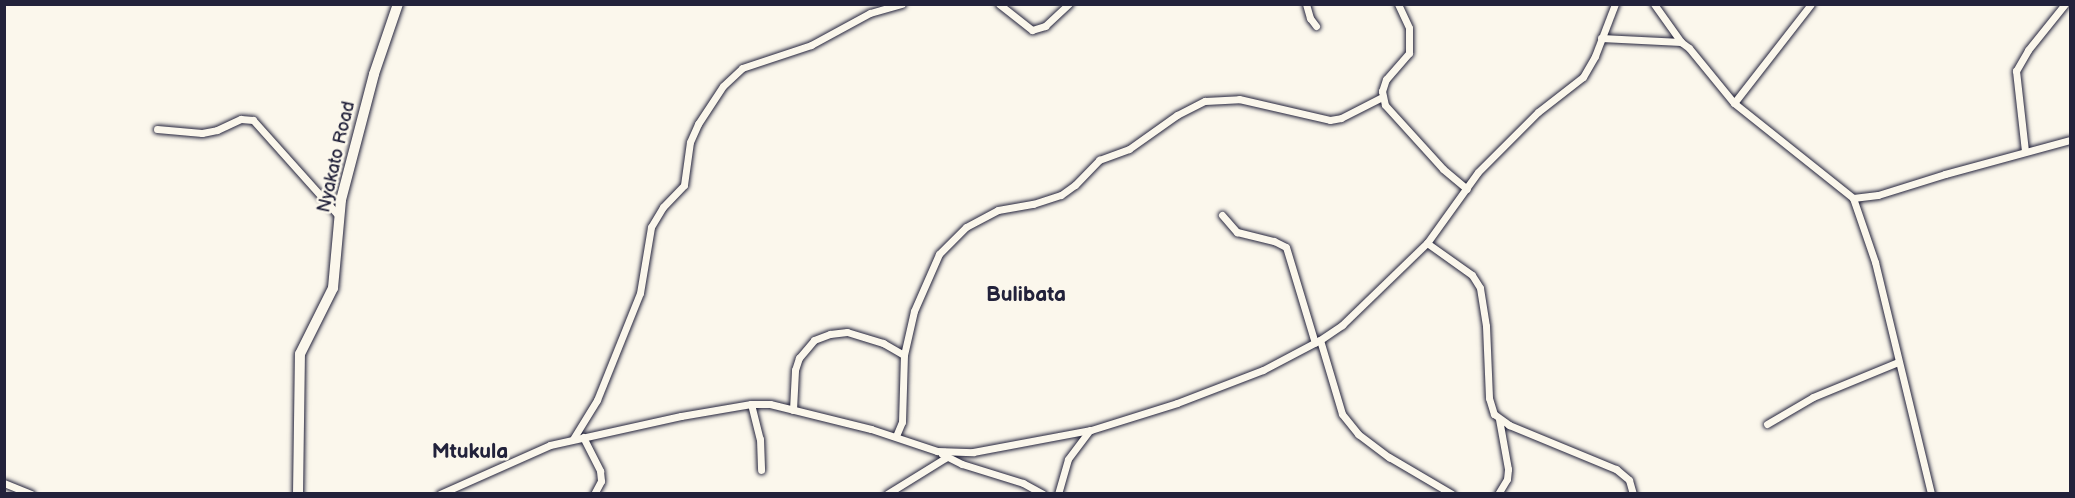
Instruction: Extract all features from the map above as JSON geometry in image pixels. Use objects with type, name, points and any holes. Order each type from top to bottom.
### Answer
[{"type":"street","name":"Nyakato Road","points":[[298,494],[298,364],[304,342],[333,288],[338,215],[374,74],[398,4]]},
{"type":"street","points":[[573,439],[597,400],[640,293],[651,227],[663,207],[684,185],[690,142],[698,124],[723,86],[742,68],[811,45],[870,14],[902,4]]},
{"type":"street","points":[[999,4],[1032,30],[1045,26],[1069,4]]},
{"type":"street","points":[[1306,4],[1310,18],[1316,26]]},
{"type":"street","points":[[1398,4],[1408,28],[1409,53],[1386,79],[1382,97],[1385,105],[1443,170],[1467,189]]},
{"type":"street","points":[[937,451],[973,452],[1091,430],[1237,380],[1317,342],[1366,303],[1427,243],[1478,172],[1518,130],[1583,77],[1595,56],[1615,4]]},
{"type":"street","points":[[1654,4],[1681,42],[1689,48],[1734,103],[1853,198],[1875,262],[1931,494]]},
{"type":"street","points":[[1734,103],[1811,4]]},
{"type":"street","points":[[2025,151],[2016,71],[2028,50],[2065,4]]},
{"type":"street","points":[[1601,38],[1681,42]]},
{"type":"street","points":[[896,436],[903,414],[904,355],[914,311],[939,254],[951,240],[982,217],[998,210],[1033,204],[1061,195],[1075,185],[1099,160],[1129,149],[1177,115],[1205,101],[1239,99],[1330,120],[1341,118],[1382,97]]},
{"type":"street","points":[[158,129],[202,133],[217,130],[241,119],[253,120],[338,215]]},
{"type":"street","points":[[1853,198],[1901,189],[2025,151],[2070,140]]},
{"type":"street","points":[[1222,215],[1237,232],[1275,241],[1286,247],[1342,414],[1358,434],[1389,457],[1452,494]]},
{"type":"street","points":[[1427,243],[1472,275],[1480,288],[1486,326],[1489,398],[1498,419],[1508,469],[1507,479],[1498,494]]},
{"type":"street","points":[[793,410],[795,370],[798,358],[814,340],[830,334],[847,332],[883,343],[904,355]]},
{"type":"street","points":[[1767,424],[1812,397],[1898,362]]},
{"type":"street","points":[[440,494],[529,453],[573,439],[750,404],[770,404],[896,436],[947,457],[1023,483],[1043,494]]},
{"type":"street","points":[[750,404],[760,439],[761,470]]},
{"type":"street","points":[[1498,419],[1616,469],[1629,480],[1633,494]]},
{"type":"street","points":[[1058,494],[1068,459],[1091,430]]},
{"type":"street","points":[[583,438],[600,471],[601,481],[594,494]]},
{"type":"street","points":[[887,494],[947,457]]},
{"type":"street","points":[[4,483],[31,494]]},
{"type":"district","name":"Bulibata","points":[[1026,295]]},
{"type":"district","name":"Mtukula","points":[[470,452]]}]
